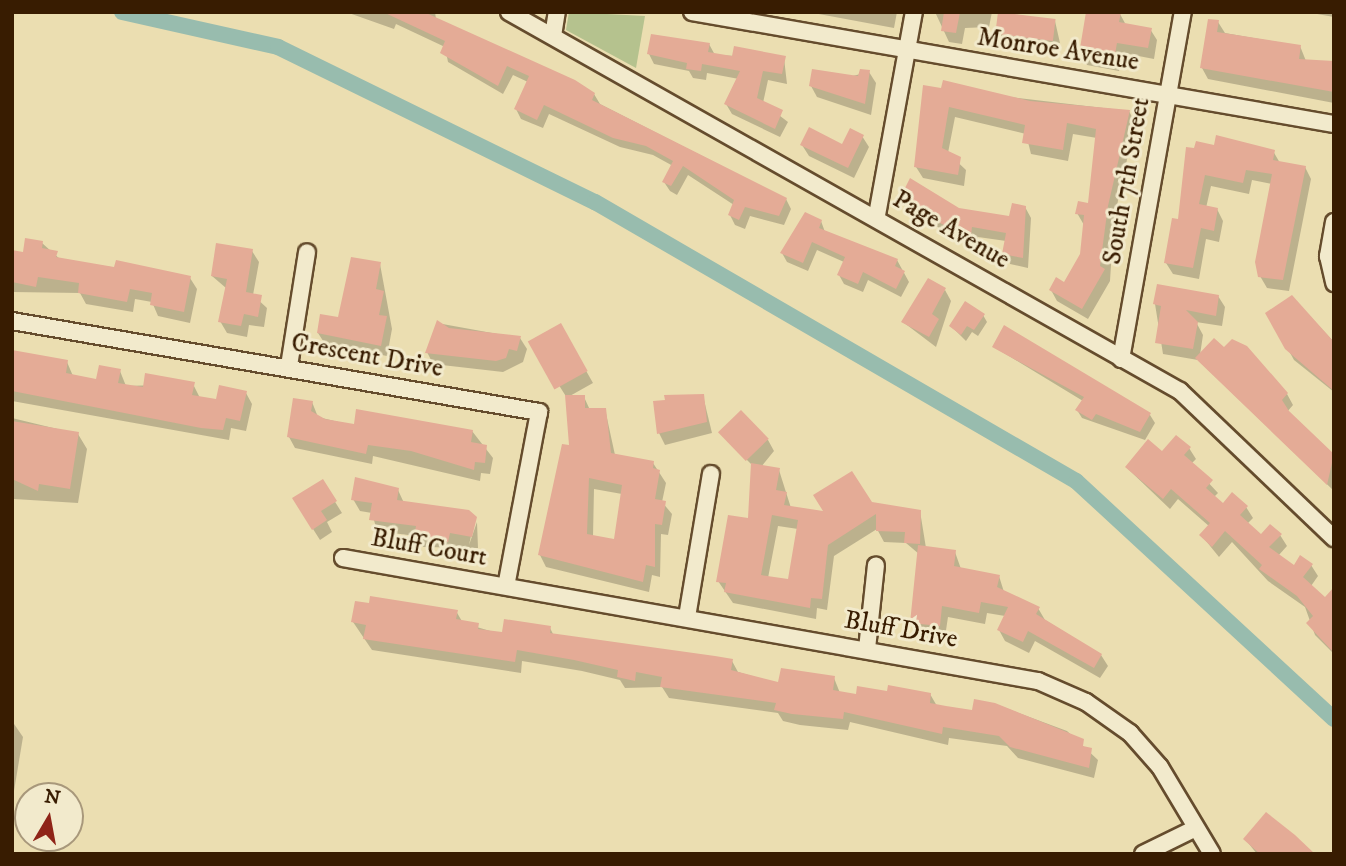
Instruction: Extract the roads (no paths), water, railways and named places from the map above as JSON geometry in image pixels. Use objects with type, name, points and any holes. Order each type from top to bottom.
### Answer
[{"type":"street","name":"Page Avenue","points":[[509,12],[877,215],[1180,391],[1334,538]]},
{"type":"street","points":[[553,36],[557,12]]},
{"type":"street","name":"Monroe Avenue","points":[[692,12],[1334,124]]},
{"type":"street","points":[[877,215],[914,12]]},
{"type":"street","name":"South 7th Street","points":[[1121,359],[1183,12]]},
{"type":"street","points":[[1334,222],[1328,256],[1334,283]]},
{"type":"street","points":[[289,366],[307,252]]},
{"type":"street","name":"Crescent Drive","points":[[12,321],[289,366],[539,412],[506,586]]},
{"type":"street","points":[[687,617],[711,474]]},
{"type":"street","name":"Bluff Court","points":[[343,558],[506,586]]},
{"type":"street","points":[[867,649],[876,565]]},
{"type":"street","name":"Bluff Drive","points":[[506,586],[1038,681],[1086,702],[1151,755],[1194,829],[1212,854]]},
{"type":"street","points":[[1143,854],[1194,829]]},
{"type":"waterway","points":[[122,12],[278,47],[595,202],[1076,481],[1334,719]]}]
